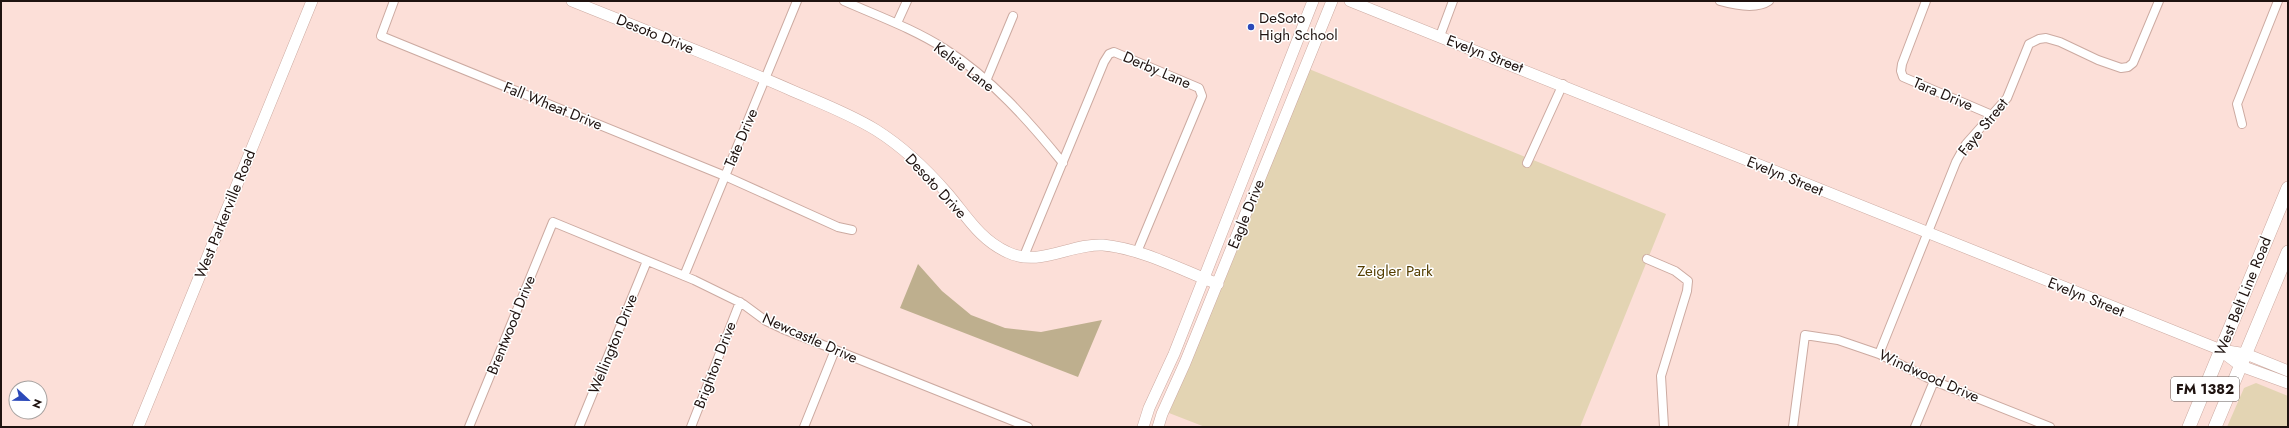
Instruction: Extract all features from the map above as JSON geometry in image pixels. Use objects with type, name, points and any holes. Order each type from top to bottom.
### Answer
[{"type":"main road","name":"West Belt Line Road","points":[[2189,427],[2288,188]]},
{"type":"main road","name":"West Belt Line Road","points":[[2215,427],[2288,252]]},
{"type":"street","name":"West Parkerville Road","points":[[138,427],[312,1]]},
{"type":"street","name":"Fall Wheat Drive","points":[[394,1],[381,36],[725,176],[838,228],[852,230]]},
{"type":"street","name":"Desoto Drive","points":[[572,1],[766,79],[877,131],[923,168],[948,194],[979,234],[1008,253],[1024,256],[1049,256],[1086,246],[1121,248],[1137,252],[1218,284]]},
{"type":"street","name":"Tate Drive","points":[[684,276],[797,1]]},
{"type":"street","name":"Kelsie Lane","points":[[844,1],[897,23],[945,49],[986,81],[1027,119],[1063,163]]},
{"type":"street","points":[[897,23],[907,1]]},
{"type":"street","name":"Eagle Drive","points":[[1143,427],[1149,408],[1174,354],[1246,174],[1313,1]]},
{"type":"street","name":"Eagle Drive","points":[[1158,427],[1162,414],[1218,284],[1332,1]]},
{"type":"street","name":"Evelyn Street","points":[[1350,1],[1563,84],[1927,234],[2221,350]]},
{"type":"street","points":[[1440,36],[1453,1]]},
{"type":"street","points":[[1723,2],[1742,6],[1764,5],[1769,1]]},
{"type":"street","name":"Tara Drive","points":[[1926,1],[1902,64],[1901,71],[1904,77],[1992,115]]},
{"type":"street","name":"Faye Street","points":[[1879,354],[1956,162],[1966,144],[2007,98],[2029,44],[2039,39],[2046,38],[2060,42],[2098,60],[2122,68],[2128,67],[2133,63],[2159,1]]},
{"type":"street","points":[[2242,124],[2237,104],[2278,1]]},
{"type":"street","points":[[986,81],[1013,16]]},
{"type":"street","name":"Derby Lane","points":[[1024,256],[1109,54],[1114,52],[1126,55],[1199,88],[1202,96],[1137,252]]},
{"type":"street","points":[[1285,70],[1302,77]]},
{"type":"street","points":[[1527,163],[1563,84]]},
{"type":"street","points":[[1231,252],[1224,247],[1235,221],[1246,174]]},
{"type":"street","name":"Newcastle Drive","points":[[552,222],[684,276],[740,302],[766,321],[1028,427]]},
{"type":"street","name":"Brentwood Drive","points":[[469,427],[552,222]]},
{"type":"street","points":[[1646,259],[1675,271],[1688,281],[1687,290],[1661,376],[1664,427]]},
{"type":"street","name":"Wellington Drive","points":[[579,427],[647,261]]},
{"type":"street","name":"Brighton Drive","points":[[691,427],[740,302]]},
{"type":"street","name":"Windwood Drive","points":[[1793,427],[1805,335],[1838,340],[1879,354],[1934,381],[2037,425],[2050,427]]},
{"type":"street","points":[[804,427],[835,350]]},
{"type":"street","points":[[2221,350],[2246,354],[2288,371]]},
{"type":"street","points":[[2221,350],[2241,366],[2288,383]]},
{"type":"street","points":[[1916,427],[1934,381]]},
{"type":"street","points":[[1149,408],[1162,414]]},
{"type":"green space","name":"Zeigler Park","points":[[1309,69],[1666,214],[1580,427],[1205,427],[1169,413]]},
{"type":"green space","points":[[2256,383],[2288,396],[2288,427],[2227,427],[2244,388]]},
{"type":"shaded area","points":[[918,264],[942,291],[971,315],[1005,328],[1041,332],[1102,320],[1078,377],[900,308]]},
{"type":"place","name":"DeSoto High School","points":[[1251,27]]}]
